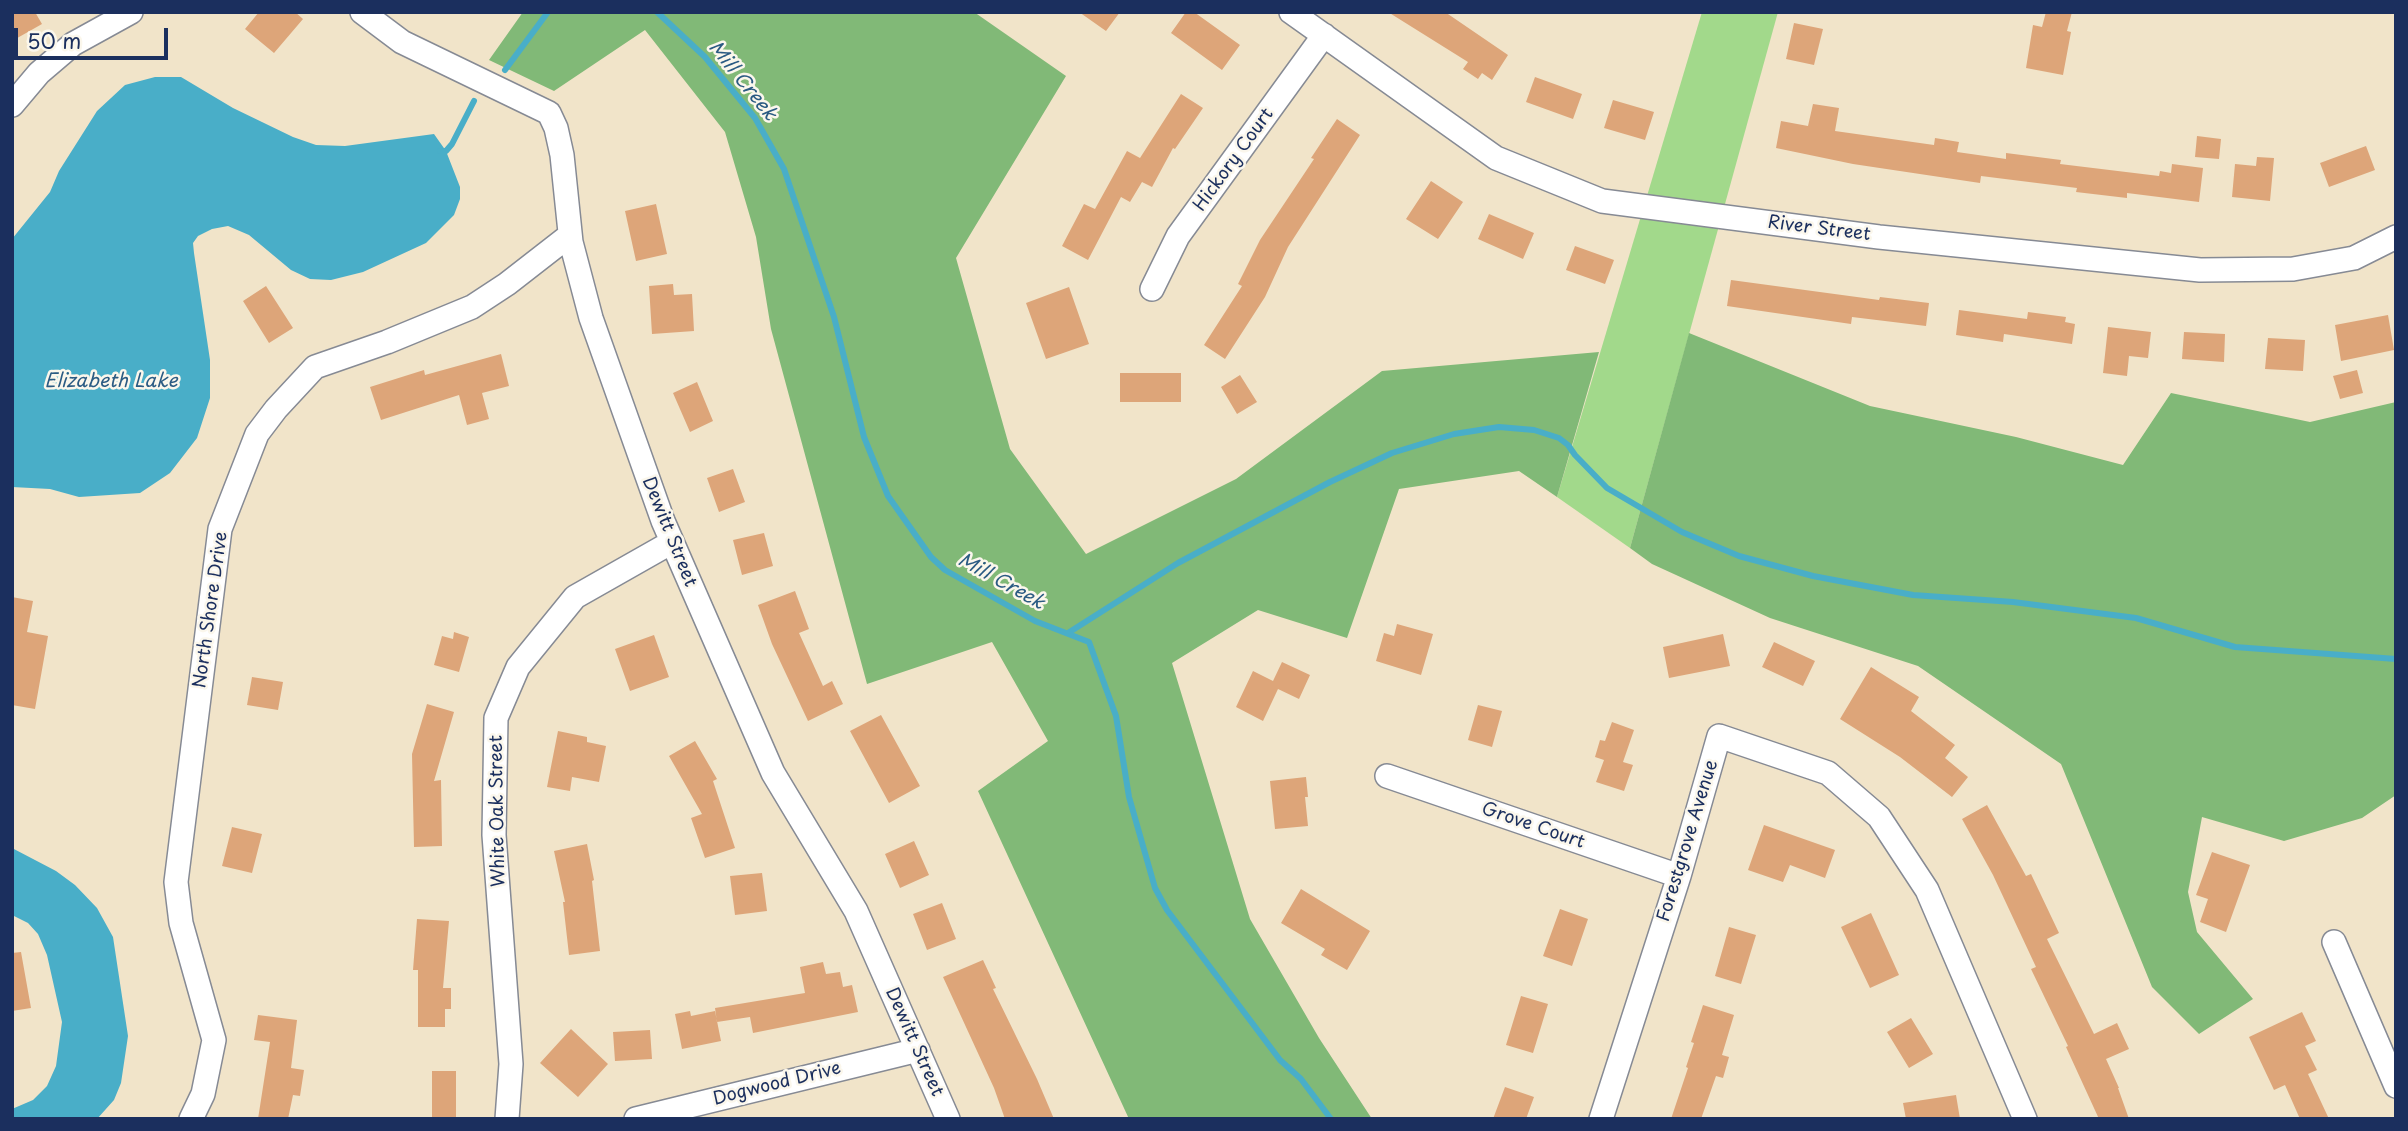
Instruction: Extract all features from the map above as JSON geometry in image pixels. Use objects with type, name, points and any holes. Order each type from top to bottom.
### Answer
[{"type":"street","points":[[12,106],[40,73],[73,44],[131,12]]},
{"type":"street","name":"Dewitt Street","points":[[362,12],[402,42],[549,113],[556,128],[562,155],[570,235],[591,318],[672,542],[773,772],[856,911],[948,1119]]},
{"type":"street","name":"River Street","points":[[1291,12],[1496,158],[1602,201],[1879,237],[2200,270],[2292,269],[2354,257],[2396,237]]},
{"type":"street","name":"Hickory Court","points":[[1152,289],[1178,236],[1324,35]]},
{"type":"street","name":"North Shore Drive","points":[[191,1119],[203,1094],[214,1040],[181,923],[177,882],[220,529],[257,434],[315,367],[387,342],[472,307],[507,284],[570,235]]},
{"type":"street","name":"White Oak Street","points":[[507,1119],[511,1063],[495,835],[496,718],[518,667],[575,597],[672,542]]},
{"type":"street","name":"Forestgrove Avenue","points":[[1601,1119],[1679,876],[1719,736],[1828,773],[1879,817],[1927,890],[2025,1119]]},
{"type":"street","name":"Grove Court","points":[[1387,776],[1679,876]]},
{"type":"street","points":[[2334,942],[2396,1086]]},
{"type":"street","name":"Dogwood Drive","points":[[636,1119],[918,1051]]},
{"type":"green space","points":[[523,12],[974,12],[1066,76],[956,258],[1010,449],[1086,554],[1236,479],[1382,371],[1599,352],[1557,497],[1519,471],[1399,489],[1347,638],[1258,610],[1172,663],[1250,919],[1319,1038],[1372,1119],[1129,1119],[978,791],[1048,741],[992,642],[867,684],[771,329],[756,237],[725,132],[645,30],[554,91],[489,60]]},
{"type":"green space","points":[[1702,12],[1778,12],[1630,548],[1557,497]]},
{"type":"green space","points":[[1689,333],[1870,406],[2016,437],[2123,465],[2171,393],[2310,422],[2396,402],[2396,795],[2362,818],[2284,841],[2202,817],[2188,892],[2197,932],[2253,999],[2199,1034],[2152,987],[2061,764],[1918,666],[1770,618],[1652,564],[1630,548]]},
{"type":"water","name":"Elizabeth Lake","points":[[155,77],[181,77],[233,108],[316,145],[345,146],[434,134],[446,151],[460,187],[460,199],[454,215],[426,243],[363,272],[331,280],[310,279],[291,270],[249,235],[228,226],[212,229],[198,236],[193,243],[210,360],[210,398],[197,438],[170,473],[140,493],[79,497],[50,489],[12,487],[12,239],[50,192],[59,171],[97,111],[125,85]]},
{"type":"water","points":[[12,848],[56,871],[75,885],[97,908],[113,937],[128,1036],[121,1083],[114,1100],[97,1119],[12,1119],[12,1109],[33,1100],[47,1086],[56,1066],[62,1022],[47,955],[38,934],[28,923],[12,915]]},
{"type":"building","points":[[12,12],[35,12],[42,24],[12,41]]},
{"type":"building","points":[[259,12],[295,12],[303,19],[274,53],[245,29]]},
{"type":"building","points":[[1079,12],[1120,12],[1106,31]]},
{"type":"building","points":[[1186,12],[1194,12],[1240,45],[1222,70],[1171,33]]},
{"type":"building","points":[[1388,12],[1445,12],[1508,55],[1492,80],[1482,73],[1478,79],[1463,69],[1468,62]]},
{"type":"building","points":[[2046,12],[2072,12],[2067,31],[2071,32],[2063,75],[2026,68],[2033,25],[2042,27]]},
{"type":"building","points":[[1794,23],[1823,29],[1814,65],[1786,59]]},
{"type":"building","points":[[1535,77],[1582,94],[1573,119],[1526,102]]},
{"type":"building","points":[[1181,94],[1203,108],[1175,149],[1173,148],[1152,187],[1142,182],[1130,202],[1121,197],[1088,260],[1062,246],[1084,204],[1095,209],[1127,151],[1140,158]]},
{"type":"building","points":[[1613,100],[1654,112],[1645,140],[1604,128]]},
{"type":"building","points":[[1813,104],[1839,108],[1835,131],[1934,145],[1935,138],[1959,142],[1957,152],[2006,159],[2006,153],[2061,160],[2060,164],[2159,176],[2160,171],[2171,173],[2172,164],[2203,168],[2199,202],[2127,193],[2127,198],[2076,192],[2077,188],[1981,176],[1980,183],[1853,164],[1776,148],[1781,121],[1808,126]]},
{"type":"building","points":[[1337,119],[1360,135],[1288,247],[1265,297],[1225,359],[1204,345],[1242,286],[1238,284],[1260,240]]},
{"type":"building","points":[[2197,136],[2221,139],[2219,159],[2195,157]]},
{"type":"building","points":[[2366,146],[2375,170],[2329,187],[2320,163]]},
{"type":"building","points":[[2257,157],[2274,158],[2270,201],[2232,197],[2235,164],[2256,166]]},
{"type":"building","points":[[1431,181],[1463,202],[1438,239],[1406,219]]},
{"type":"building","points":[[656,204],[667,254],[636,261],[625,211]]},
{"type":"building","points":[[1489,214],[1534,233],[1523,259],[1478,239]]},
{"type":"building","points":[[1575,246],[1614,260],[1605,284],[1566,270]]},
{"type":"building","points":[[1731,280],[1879,300],[1880,297],[1929,303],[1926,326],[1852,317],[1851,324],[1727,306]]},
{"type":"building","points":[[673,284],[674,295],[692,294],[694,331],[652,334],[649,286]]},
{"type":"building","points":[[266,286],[293,328],[269,343],[243,301]]},
{"type":"building","points":[[1069,287],[1089,344],[1046,359],[1026,303]]},
{"type":"building","points":[[1959,310],[2027,319],[2028,312],[2066,317],[2065,322],[2075,324],[2072,344],[2004,334],[2003,342],[1956,335]]},
{"type":"building","points":[[2388,315],[2394,350],[2341,361],[2335,325]]},
{"type":"building","points":[[2108,327],[2151,332],[2148,358],[2129,356],[2127,376],[2103,373]]},
{"type":"building","points":[[2184,332],[2225,334],[2224,362],[2182,359]]},
{"type":"building","points":[[2268,338],[2305,340],[2303,371],[2265,369]]},
{"type":"building","points":[[501,354],[509,386],[482,393],[489,419],[467,425],[459,395],[381,420],[370,387],[424,370],[425,375]]},
{"type":"building","points":[[2357,370],[2363,393],[2340,399],[2333,376]]},
{"type":"building","points":[[1120,373],[1181,373],[1181,402],[1120,402]]},
{"type":"building","points":[[1240,375],[1257,402],[1237,414],[1221,387]]},
{"type":"building","points":[[697,382],[713,421],[690,432],[673,393]]},
{"type":"building","points":[[733,469],[745,502],[719,512],[707,478]]},
{"type":"building","points":[[764,533],[773,566],[742,575],[733,540]]},
{"type":"building","points":[[795,591],[809,629],[799,633],[823,686],[832,681],[843,704],[808,721],[772,644],[758,605]]},
{"type":"building","points":[[12,597],[33,601],[27,632],[48,636],[35,709],[12,705]]},
{"type":"building","points":[[1397,624],[1433,634],[1421,675],[1376,661],[1384,633],[1394,636]]},
{"type":"building","points":[[454,632],[469,637],[459,672],[434,665],[442,636],[453,639]]},
{"type":"building","points":[[1723,634],[1730,666],[1669,678],[1663,647]]},
{"type":"building","points":[[654,635],[669,677],[630,691],[615,649]]},
{"type":"building","points":[[1774,642],[1815,661],[1803,686],[1762,667]]},
{"type":"building","points":[[1282,662],[1310,675],[1299,699],[1278,689],[1263,721],[1236,707],[1253,671],[1273,681]]},
{"type":"building","points":[[1871,667],[1919,697],[1911,711],[1955,745],[1945,758],[1968,777],[1952,797],[1900,757],[1840,719]]},
{"type":"building","points":[[252,677],[283,682],[278,710],[247,705]]},
{"type":"building","points":[[427,704],[454,712],[434,781],[441,780],[442,846],[414,847],[412,754]]},
{"type":"building","points":[[1478,705],[1502,711],[1492,747],[1468,740]]},
{"type":"building","points":[[881,715],[920,786],[889,803],[850,731]]},
{"type":"building","points":[[1612,722],[1634,730],[1623,762],[1633,765],[1624,791],[1596,782],[1604,760],[1595,757],[1600,740],[1605,741]]},
{"type":"building","points":[[558,731],[587,737],[587,742],[606,746],[599,782],[572,777],[570,791],[547,787]]},
{"type":"building","points":[[695,741],[717,779],[713,781],[735,848],[705,858],[691,818],[702,814],[669,756]]},
{"type":"building","points":[[1306,777],[1308,826],[1275,829],[1270,781]]},
{"type":"building","points":[[1987,805],[2026,876],[2031,874],[2059,933],[2047,939],[2094,1034],[2117,1023],[2129,1049],[2106,1059],[2129,1119],[2099,1119],[2031,969],[2036,967],[1993,875],[1962,819]]},
{"type":"building","points":[[1764,825],[1835,850],[1825,878],[1790,865],[1783,882],[1748,870]]},
{"type":"building","points":[[232,827],[262,834],[252,873],[222,866]]},
{"type":"building","points":[[914,841],[929,875],[900,888],[885,854]]},
{"type":"building","points":[[587,844],[594,880],[600,951],[569,955],[565,902],[554,851]]},
{"type":"building","points":[[2212,852],[2250,865],[2226,932],[2200,922],[2208,899],[2196,895]]},
{"type":"building","points":[[762,873],[767,911],[735,915],[730,876]]},
{"type":"building","points":[[1301,889],[1370,931],[1347,970],[1321,955],[1325,949],[1281,923]]},
{"type":"building","points":[[942,903],[956,939],[927,950],[913,914]]},
{"type":"building","points":[[1560,909],[1588,919],[1572,966],[1543,956]]},
{"type":"building","points":[[1871,913],[1899,975],[1870,988],[1841,927]]},
{"type":"building","points":[[417,919],[449,921],[443,988],[451,988],[451,1009],[445,1009],[445,1027],[418,1027],[418,970],[413,970]]},
{"type":"building","points":[[1729,927],[1756,935],[1741,984],[1715,976]]},
{"type":"building","points":[[21,952],[31,1008],[12,1011],[12,953]]},
{"type":"building","points":[[983,960],[996,988],[993,989],[1054,1119],[1005,1119],[994,1088],[943,977]]},
{"type":"building","points":[[823,962],[826,974],[840,972],[843,987],[852,985],[858,1012],[753,1033],[750,1017],[717,1022],[715,1008],[805,993],[800,967]]},
{"type":"building","points":[[1521,996],[1548,1004],[1533,1053],[1506,1045]]},
{"type":"building","points":[[1703,1005],[1734,1015],[1722,1055],[1729,1057],[1723,1078],[1716,1076],[1701,1119],[1671,1119],[1688,1068],[1686,1067],[1694,1043],[1691,1042]]},
{"type":"building","points":[[690,1011],[691,1016],[715,1011],[721,1041],[682,1049],[675,1014]]},
{"type":"building","points":[[2302,1012],[2316,1041],[2305,1046],[2317,1070],[2308,1074],[2329,1119],[2300,1119],[2285,1085],[2274,1090],[2249,1037]]},
{"type":"building","points":[[258,1015],[297,1020],[291,1068],[304,1070],[300,1096],[293,1095],[288,1119],[258,1119],[270,1042],[254,1040]]},
{"type":"building","points":[[1911,1018],[1933,1054],[1909,1068],[1887,1032]]},
{"type":"building","points":[[571,1029],[608,1064],[578,1097],[540,1063]]},
{"type":"building","points":[[650,1030],[652,1059],[615,1061],[613,1032]]},
{"type":"building","points":[[432,1071],[456,1071],[456,1119],[432,1119]]},
{"type":"building","points":[[1505,1087],[1534,1097],[1526,1119],[1493,1119]]},
{"type":"building","points":[[1956,1095],[1960,1119],[1906,1119],[1903,1103]]},
{"type":"waterway","points":[[505,70],[548,12]]},
{"type":"waterway","name":"Mill Creek","points":[[657,12],[705,57],[755,118],[784,169],[834,317],[864,437],[888,496],[931,557],[945,570],[1035,621],[1089,642],[1116,716],[1129,797],[1155,888],[1167,910],[1280,1060],[1301,1079],[1331,1119]]},
{"type":"waterway","points":[[440,151],[446,151],[452,144],[474,101]]},
{"type":"waterway","points":[[1068,633],[1178,563],[1330,482],[1392,453],[1454,434],[1499,427],[1534,430],[1559,438],[1607,488],[1682,532],[1739,556],[1813,576],[1913,595],[2013,602],[2136,618],[2235,647],[2396,659]]}]
